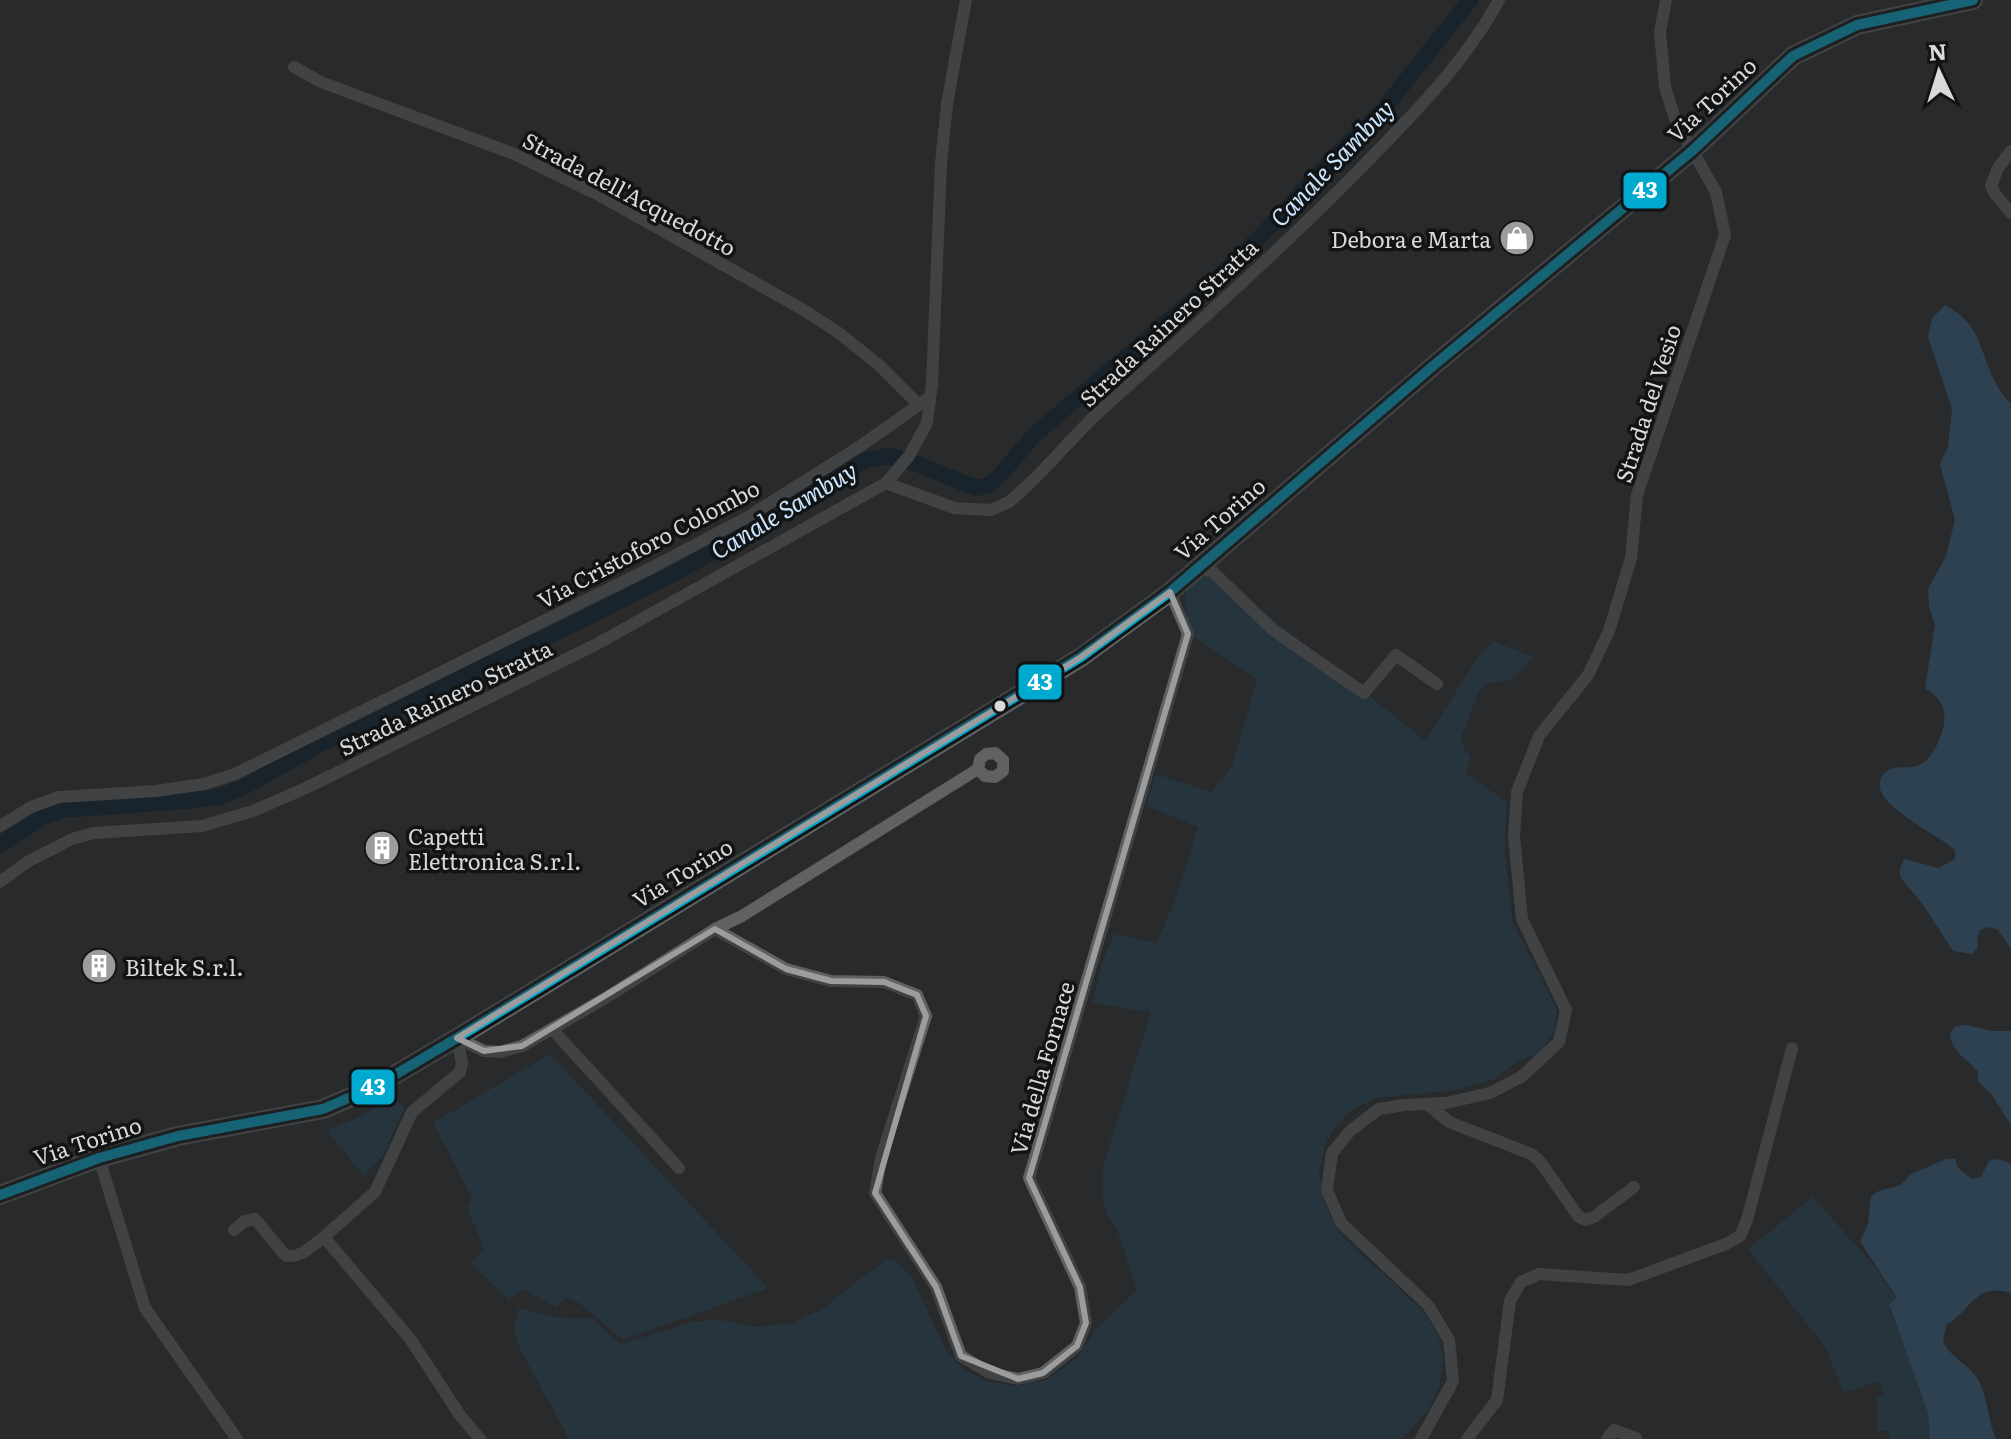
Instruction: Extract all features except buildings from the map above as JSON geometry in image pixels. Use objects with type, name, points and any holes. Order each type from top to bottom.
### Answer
[{"type":"main road","name":"Via Torino","points":[[0,1195],[99,1158],[178,1136],[323,1109],[376,1086],[457,1038],[1081,657],[1170,592],[1433,366],[1692,151],[1793,56],[1857,25],[1973,0]]},
{"type":"street","points":[[930,397],[941,163],[947,104],[966,0]]},
{"type":"street","name":"Strada Rainero Stratta","points":[[886,483],[954,508],[976,511],[991,510],[1021,492],[1097,414],[1179,343],[1305,223],[1411,116],[1459,61],[1486,25],[1499,0]]},
{"type":"street","name":"Strada del Vesio","points":[[1421,1439],[1453,1381],[1449,1340],[1428,1305],[1341,1223],[1327,1190],[1332,1153],[1350,1131],[1379,1109],[1490,1093],[1521,1077],[1559,1042],[1566,1010],[1522,919],[1514,836],[1517,792],[1539,736],[1588,675],[1609,631],[1631,558],[1637,495],[1725,235],[1716,192],[1676,122],[1665,87],[1660,32],[1666,0]]},
{"type":"street","name":"Strada dell'Acquedotto","points":[[294,67],[331,86],[514,154],[597,194],[815,317],[880,366],[919,405]]},
{"type":"street","points":[[2011,151],[1998,168],[1991,186],[2011,213]]},
{"type":"street","name":"Via Cristoforo Colombo","points":[[0,826],[31,807],[59,797],[156,791],[204,784],[235,774],[746,518],[859,447],[930,397]]},
{"type":"street","name":"Strada Rainero Stratta","points":[[0,882],[42,853],[72,839],[94,833],[202,826],[253,811],[306,788],[595,645],[886,483],[909,456],[927,423],[930,397]]},
{"type":"street","points":[[1197,569],[1212,571],[1273,630],[1364,693],[1396,655],[1437,684]]},
{"type":"street","name":"Via della Fornace","points":[[715,929],[786,969],[831,981],[884,982],[917,995],[926,1016],[881,1158],[875,1193],[936,1287],[961,1356],[990,1373],[1018,1379],[1043,1373],[1077,1346],[1086,1323],[1080,1287],[1029,1178],[1188,634],[1170,592]]},
{"type":"street","points":[[457,1038],[484,1051],[500,1052],[522,1046],[715,929],[742,916],[978,769]]},
{"type":"street","points":[[552,1029],[679,1168]]},
{"type":"street","points":[[234,1230],[245,1221],[255,1219],[290,1257],[296,1257],[324,1237],[375,1192],[412,1112],[460,1072],[462,1063],[457,1038]]},
{"type":"street","points":[[1467,1439],[1497,1400],[1510,1301],[1521,1282],[1539,1274],[1628,1280],[1740,1236],[1747,1220],[1792,1048]]},
{"type":"street","points":[[1427,1104],[1449,1122],[1531,1154],[1539,1160],[1578,1216],[1585,1220],[1594,1217],[1634,1187]]},
{"type":"street","points":[[99,1158],[145,1308],[237,1439]]},
{"type":"street","points":[[324,1237],[411,1340],[459,1414],[480,1439]]},
{"type":"street","points":[[1607,1439],[1614,1430],[1636,1438]]},
{"type":"highlighted area","points":[[1170,592],[1188,634],[1029,1178],[1080,1287],[1086,1323],[1077,1346],[1043,1373],[1018,1379],[961,1356],[936,1287],[875,1193],[926,1016],[917,995],[884,982],[831,981],[786,969],[715,929],[522,1046],[484,1051],[457,1038],[512,1003],[1081,657]]},
{"type":"shaded area","points":[[1945,305],[1971,328],[1995,381],[2011,404],[2011,949],[1998,930],[1989,927],[1980,930],[1978,947],[1972,954],[1953,951],[1924,906],[1900,877],[1904,859],[1939,868],[1955,859],[1955,850],[1892,806],[1880,789],[1882,777],[1888,770],[1918,766],[1927,760],[1936,747],[1945,717],[1937,698],[1925,688],[1935,625],[1929,607],[1928,589],[1946,556],[1955,520],[1940,464],[1948,447],[1952,409],[1928,337],[1932,318]]},
{"type":"shaded area","points":[[1212,571],[1425,740],[1479,656],[1493,641],[1534,657],[1511,680],[1485,684],[1479,691],[1461,738],[1466,752],[1471,756],[1466,774],[1507,802],[1505,855],[1513,923],[1557,1009],[1555,1031],[1540,1053],[1519,1061],[1494,1079],[1457,1090],[1376,1098],[1349,1112],[1327,1139],[1319,1172],[1324,1201],[1337,1231],[1425,1313],[1439,1337],[1443,1360],[1440,1384],[1429,1409],[1402,1439],[569,1439],[517,1343],[514,1326],[519,1308],[555,1317],[593,1319],[620,1344],[696,1321],[721,1320],[754,1327],[792,1323],[822,1309],[884,1261],[894,1259],[911,1276],[947,1352],[963,1369],[986,1381],[1015,1386],[1046,1380],[1076,1359],[1097,1328],[1137,1290],[1118,1232],[1108,1217],[1103,1199],[1102,1170],[1151,1012],[1092,1003],[1104,957],[1114,934],[1157,943],[1198,827],[1146,806],[1156,774],[1211,792],[1232,766],[1257,679],[1188,634],[1184,580]]},
{"type":"shaded area","points":[[1956,1026],[1992,1031],[2011,1031],[2011,1125],[1992,1095],[1978,1081],[1978,1072],[1953,1045],[1950,1033]]},
{"type":"shaded area","points":[[550,1054],[768,1288],[623,1340],[579,1303],[566,1298],[556,1307],[523,1289],[509,1300],[471,1264],[484,1249],[467,1208],[472,1198],[433,1123]]},
{"type":"shaded area","points":[[395,1098],[404,1108],[384,1154],[364,1176],[326,1130],[360,1117]]},
{"type":"shaded area","points":[[1946,1159],[1955,1159],[1958,1168],[1972,1179],[1981,1177],[1989,1161],[1998,1159],[2011,1164],[2011,1293],[1989,1291],[1981,1294],[1946,1325],[1943,1342],[1977,1378],[1996,1439],[1930,1439],[1928,1413],[1889,1304],[1897,1298],[1860,1241],[1868,1224],[1871,1196],[1897,1186],[1909,1175]]},
{"type":"shaded area","points":[[1813,1197],[1875,1267],[1897,1299],[1889,1305],[1928,1413],[1930,1439],[1890,1439],[1889,1431],[1877,1431],[1877,1397],[1884,1395],[1879,1381],[1843,1393],[1826,1348],[1748,1249]]},
{"type":"waterway","name":"Canale Sambuy","points":[[0,845],[43,817],[62,810],[219,797],[242,788],[320,744],[683,569],[866,460],[889,456],[915,463],[976,488],[989,485],[1033,436],[1203,291],[1261,236],[1336,155],[1382,111],[1470,0]]},
{"type":"transit line","name":"43","points":[[0,1195],[99,1158],[178,1136],[323,1109],[376,1086],[457,1038],[1081,657],[1170,592],[1433,366],[1692,151],[1793,56],[1857,25],[1973,0]]},
{"type":"place","name":"Debora e Marta","points":[[1517,238]]},
{"type":"place","name":"Capetti Elettronica S.r.l.","points":[[382,848]]},
{"type":"place","name":"Biltek S.r.l.","points":[[99,966]]}]
